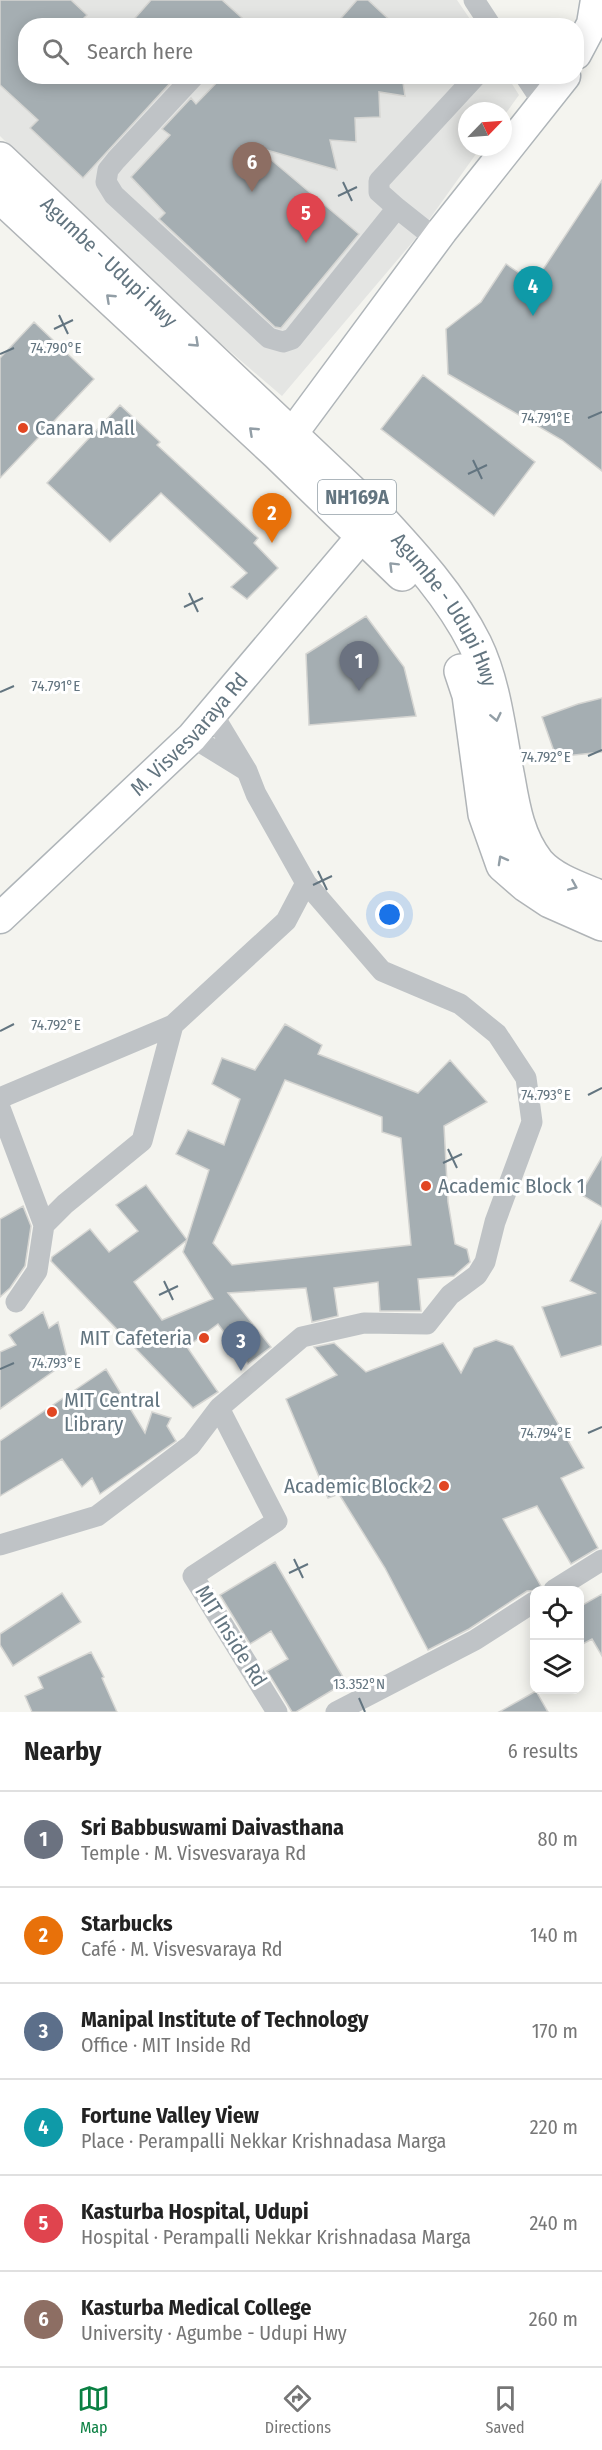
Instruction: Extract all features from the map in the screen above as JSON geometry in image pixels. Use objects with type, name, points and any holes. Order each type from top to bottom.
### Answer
[{"type":"highway","name":"Agumbe - Udupi Hwy","points":[[0,159],[292,434],[371,526],[435,618],[455,656],[469,695],[485,814],[503,865],[526,885],[550,901],[602,924]]},
{"type":"highway","name":"Agumbe - Udupi Hwy","points":[[0,196],[371,526],[425,570],[450,603],[475,645],[488,679],[514,813],[524,840],[539,864],[562,881],[602,898]]},
{"type":"street","points":[[474,0],[486,18]]},
{"type":"street","points":[[584,39],[592,24],[596,0]]},
{"type":"street","points":[[187,84],[116,160],[108,170],[106,182],[114,195],[269,338],[283,342],[292,339],[397,208]]},
{"type":"street","points":[[436,239],[379,192],[380,181],[469,84]]},
{"type":"street","points":[[530,84],[543,103]]},
{"type":"street","points":[[292,434],[436,239],[558,84]]},
{"type":"street","name":"M. Visvesvaraya Rd","points":[[0,918],[192,737],[371,526]]},
{"type":"street","points":[[0,1545],[97,1516],[191,1445],[219,1408],[302,1338],[364,1323],[427,1324],[450,1295],[477,1275],[485,1262],[495,1222],[532,1122],[526,1078],[497,1034],[460,1004],[382,971],[306,883],[256,794],[247,771],[212,713]]},
{"type":"street","points":[[192,737],[247,771]]},
{"type":"street","points":[[0,1098],[173,1025],[286,921],[306,883]]},
{"type":"street","points":[[44,1225],[64,1204],[142,1141],[173,1025]]},
{"type":"street","points":[[0,1108],[44,1225],[37,1271],[16,1302]]},
{"type":"street","name":"MIT Inside Rd","points":[[219,1408],[277,1521],[194,1576],[277,1712]]},
{"type":"street","points":[[560,1586],[602,1560]]},
{"type":"street","points":[[336,1712],[475,1640],[530,1605]]},
{"type":"shaded area","points":[[0,0],[457,0],[469,18],[18,18],[18,84],[512,84],[519,95],[512,105],[512,102],[458,102],[458,156],[475,156],[416,238],[282,396],[125,261],[0,136]]},
{"type":"building","points":[[0,0],[71,0],[87,15],[84,18],[18,18],[18,84],[169,84],[83,178],[30,128],[38,120],[0,85]]},
{"type":"building","points":[[151,0],[222,0],[242,18],[135,18]]},
{"type":"building","points":[[357,0],[368,0],[387,18],[341,18]]},
{"type":"building","points":[[215,84],[403,84],[405,96],[379,92],[380,117],[355,118],[356,142],[330,140],[337,170],[256,147],[359,234],[281,328],[275,327],[159,219],[165,213],[131,177],[170,135],[162,129],[191,98],[196,104]]},
{"type":"building","points":[[602,180],[602,471],[562,440],[448,374],[446,329],[481,302],[506,264],[534,283]]},
{"type":"building","name":"Canara Mall","points":[[34,322],[94,379],[0,478],[0,358]]},
{"type":"building","points":[[423,375],[535,462],[494,516],[381,429]]},
{"type":"building","points":[[120,405],[160,442],[157,445],[258,538],[254,543],[278,568],[247,599],[231,587],[247,573],[161,493],[110,542],[47,483]]},
{"type":"building","points":[[366,616],[404,667],[416,716],[309,725],[306,654]]},
{"type":"building","points":[[602,698],[602,752],[556,757],[542,717]]},
{"type":"building","name":"Academic Block 1","points":[[285,1024],[322,1045],[318,1054],[418,1093],[450,1060],[487,1102],[444,1126],[448,1202],[455,1244],[467,1249],[470,1262],[454,1276],[418,1279],[421,1311],[380,1311],[378,1282],[334,1288],[338,1316],[312,1322],[306,1288],[228,1293],[271,1347],[248,1364],[218,1324],[187,1347],[218,1392],[193,1408],[51,1261],[52,1257],[90,1229],[109,1252],[138,1231],[116,1205],[146,1185],[187,1240],[209,1170],[176,1154],[188,1130],[224,1145],[240,1099],[212,1084],[222,1058],[255,1070]],"holes":[[[285,1080],[382,1117],[382,1132],[401,1138],[411,1245],[232,1265],[213,1243]],[[187,1240],[183,1252],[213,1299],[162,1320],[134,1282]]]},
{"type":"building","points":[[602,1157],[602,1207],[580,1194]]},
{"type":"building","points":[[23,1206],[31,1226],[25,1266],[10,1288],[0,1297],[0,1219]]},
{"type":"building","points":[[602,1220],[602,1345],[561,1357],[542,1307],[595,1293],[570,1281]]},
{"type":"building","points":[[43,1312],[49,1328],[58,1322],[68,1361],[0,1409],[0,1352],[16,1345],[9,1335]]},
{"type":"building","name":"Academic Block 2","points":[[496,1340],[513,1346],[584,1468],[561,1478],[598,1548],[571,1564],[537,1506],[503,1519],[541,1586],[530,1586],[530,1591],[469,1629],[428,1650],[385,1568],[339,1494],[328,1498],[286,1399],[337,1375],[314,1347],[334,1343],[366,1372],[443,1343],[461,1373],[474,1348]]},
{"type":"building","points":[[106,1369],[145,1433],[152,1412],[171,1418],[167,1426],[176,1441],[100,1494],[92,1478],[82,1487],[62,1459],[0,1496],[0,1441]]},
{"type":"building","points":[[275,1562],[346,1682],[296,1712],[292,1712],[267,1671],[288,1659],[271,1631],[250,1644],[220,1595]]},
{"type":"building","points":[[62,1593],[81,1622],[13,1666],[0,1645],[0,1634]]},
{"type":"building","points":[[602,1594],[602,1656],[592,1639],[584,1643],[584,1604]]},
{"type":"building","points":[[91,1652],[104,1677],[102,1678],[117,1712],[32,1712],[25,1696],[43,1688],[38,1677]]},
{"type":"building","points":[[531,1694],[538,1694],[548,1712],[499,1712]]},
{"type":"place","name":"Kasturba Medical College","points":[[252,192]]},
{"type":"place","name":"Kasturba Hospital, Udupi","points":[[306,243]]},
{"type":"place","name":"Fortune Valley View","points":[[533,316]]},
{"type":"place","name":"Canara Mall","points":[[23,428]]},
{"type":"place","name":"Starbucks","points":[[272,543]]},
{"type":"place","name":"Sri Babbuswami Daivasthana","points":[[359,691]]},
{"type":"place","name":"Academic Block 1","points":[[426,1186]]},
{"type":"place","name":"MIT Cafeteria","points":[[204,1338]]},
{"type":"place","name":"Manipal Institute of Technology","points":[[241,1371]]},
{"type":"place","name":"MIT Central Library","points":[[52,1412]]},
{"type":"place","name":"Academic Block 2","points":[[444,1486]]}]
